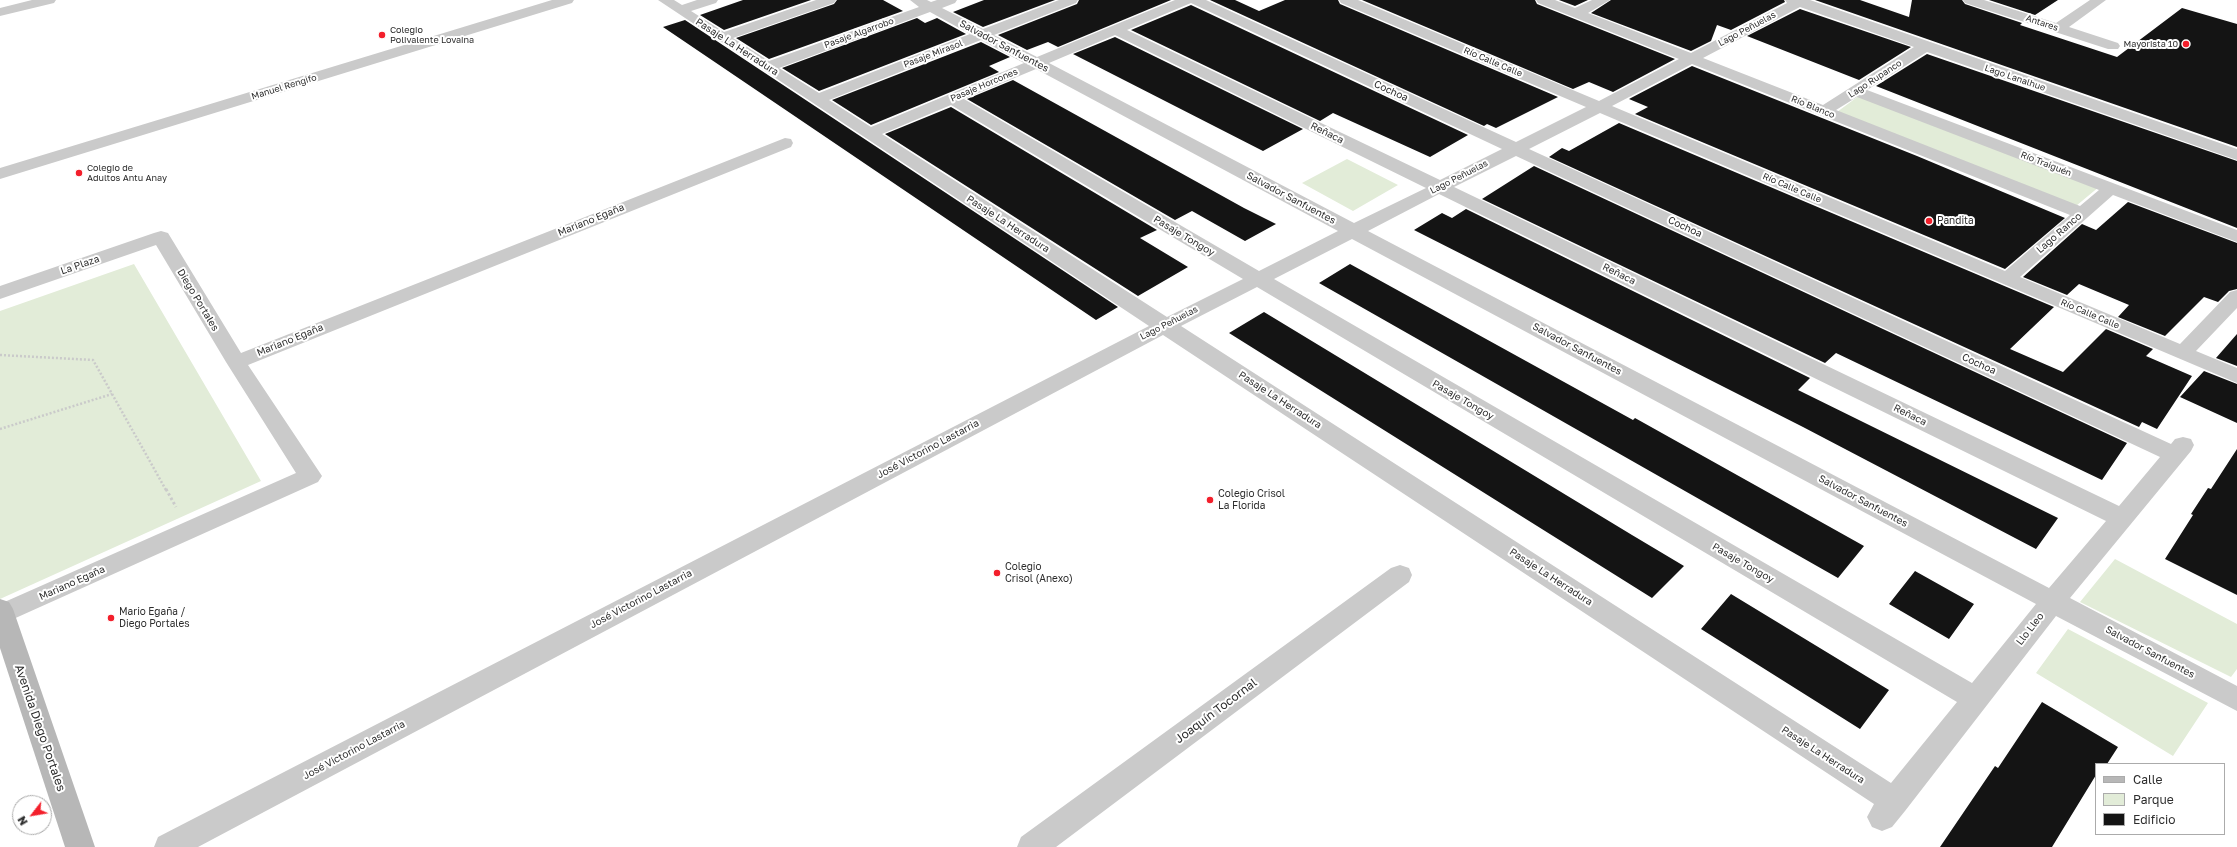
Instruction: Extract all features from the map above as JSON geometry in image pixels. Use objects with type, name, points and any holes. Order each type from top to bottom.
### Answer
[{"type":"main road","name":"Avenida Diego Portales","points":[[1,613],[80,847]]},
{"type":"street","points":[[0,12],[49,0]]},
{"type":"street","name":"Manuel Rengifo","points":[[0,174],[567,0]]},
{"type":"street","name":"Pasaje La Herradura","points":[[665,0],[1165,325],[1888,810]]},
{"type":"street","points":[[680,10],[711,0]]},
{"type":"street","points":[[722,37],[829,0]]},
{"type":"street","name":"Pasaje Algarrobo","points":[[767,67],[924,4],[950,0]]},
{"type":"street","name":"Pasaje Mirasol","points":[[817,99],[1071,0]]},
{"type":"street","name":"Pasaje Horcones","points":[[870,133],[1187,0]]},
{"type":"street","name":"Cochoa","points":[[1195,0],[1515,148],[2179,450]]},
{"type":"street","name":"Río Calle Calle","points":[[1350,0],[1599,107],[2237,376]]},
{"type":"street","name":"Río Blanco","points":[[1543,0],[2082,213]]},
{"type":"street","points":[[1576,13],[1603,0]]},
{"type":"street","name":"Antares","points":[[1970,0],[2114,46]]},
{"type":"street","points":[[2058,28],[2099,0]]},
{"type":"street","name":"Lago Peñuelas","points":[[1113,352],[1515,148],[1599,107],[1798,1]]},
{"type":"street","name":"Lago Lanalhue","points":[[1798,1],[2237,155]]},
{"type":"street","name":"Salvador Sanfuentes","points":[[924,4],[2237,699]]},
{"type":"street","name":"Reñaca","points":[[1115,30],[2122,518]]},
{"type":"street","name":"Lago Rupanco","points":[[1824,111],[1926,46]]},
{"type":"street","name":"Río Traiguén","points":[[1855,91],[2237,236]]},
{"type":"street","name":"Pasaje Tongoy","points":[[952,99],[1975,699]]},
{"type":"street","name":"Mariano Egaña","points":[[1,613],[189,531],[310,476],[236,362],[785,143]]},
{"type":"street","name":"Lago Ranco","points":[[2007,279],[2111,188]]},
{"type":"street","name":"Diego Portales","points":[[161,237],[236,362]]},
{"type":"street","name":"La Plaza","points":[[0,293],[161,237]]},
{"type":"street","points":[[2183,353],[2237,296]]},
{"type":"street","name":"José Victorino Lastarria","points":[[169,847],[1113,352]]},
{"type":"street","name":"Llo Lleo","points":[[1888,810],[2053,601],[2179,450]]},
{"type":"street","name":"Joaquín Tocornal","points":[[1032,847],[1400,574]]},
{"type":"path","points":[[0,355],[93,360],[189,531]]},
{"type":"path","points":[[0,429],[112,394]]},
{"type":"green space","points":[[1860,95],[2100,186],[2076,206],[1837,112]]},
{"type":"green space","points":[[1347,159],[1398,185],[1353,211],[1302,183]]},
{"type":"green space","points":[[134,264],[261,481],[0,599],[0,311]]},
{"type":"green space","points":[[2115,559],[2237,624],[2237,669],[2231,677],[2080,602]]},
{"type":"green space","points":[[2068,629],[2208,703],[2173,756],[2036,673]]},
{"type":"building","points":[[743,0],[811,0],[724,30],[700,15]]},
{"type":"building","points":[[837,0],[883,0],[903,11],[769,59],[736,38],[834,4]]},
{"type":"building","points":[[984,0],[1055,0],[983,27],[953,12]]},
{"type":"building","points":[[1079,0],[1171,0],[1058,47],[1048,42],[1027,50],[998,35],[1077,4]]},
{"type":"building","points":[[1210,0],[1235,0],[1259,11],[1285,0],[1338,0],[1340,4],[1558,97],[1496,128],[1487,124],[1484,126]]},
{"type":"building","points":[[1362,0],[1535,0],[1537,4],[1675,59],[1613,92],[1589,82],[1573,89]]},
{"type":"building","points":[[1559,0],[1588,0],[1575,6]]},
{"type":"building","points":[[1611,0],[1784,0],[1785,2],[1731,30],[1717,25],[1711,41],[1691,51],[1591,13]]},
{"type":"building","points":[[1815,0],[1860,0],[1909,17],[1912,0],[1962,0],[1965,4],[2022,23],[2020,25],[2117,57],[2182,8],[2237,24],[2237,147]]},
{"type":"building","points":[[1989,0],[2058,0],[2035,15]]},
{"type":"building","points":[[1191,5],[1468,135],[1430,157],[1333,113],[1320,121],[1131,30]]},
{"type":"building","points":[[1800,9],[1911,47],[1859,80],[1747,36]]},
{"type":"building","points":[[917,18],[925,23],[937,18],[966,34],[819,91],[782,68]]},
{"type":"building","points":[[685,20],[1118,307],[1096,320],[663,27]]},
{"type":"building","points":[[1115,37],[1303,129],[1263,151],[1073,54]]},
{"type":"building","points":[[981,42],[1010,57],[989,66],[999,72],[871,125],[832,100]]},
{"type":"building","points":[[1927,54],[2237,161],[2237,228],[1876,86]]},
{"type":"building","points":[[1692,66],[1917,156],[2065,218],[2005,269],[1635,114],[1648,107],[1629,99]]},
{"type":"building","points":[[1013,80],[1244,208],[1276,224],[1245,241],[1192,211],[1175,220],[967,99]]},
{"type":"building","points":[[951,107],[1157,230],[1140,238],[1188,267],[1138,296],[885,134]]},
{"type":"building","points":[[1619,123],[2054,307],[2010,349],[2063,372],[2106,329],[2153,349],[2146,356],[2192,376],[2157,429],[2142,422],[2139,427],[1549,157],[1562,148],[1569,151]]},
{"type":"building","points":[[1534,166],[2127,443],[2102,480],[1836,353],[1825,363],[1482,199]]},
{"type":"building","points":[[2128,202],[2237,243],[2237,289],[2229,291],[2218,302],[2204,297],[2165,336],[2118,317],[2129,305],[2079,284],[2067,295],[2023,277],[2082,224],[2096,230]]},
{"type":"building","points":[[1466,209],[1810,378],[1798,390],[2058,518],[2036,549],[1803,427],[1414,230],[1442,213],[1452,218]]},
{"type":"building","points":[[1350,264],[1633,420],[1635,418],[1864,546],[1838,578],[1319,283]]},
{"type":"building","points":[[1264,312],[1684,566],[1652,598],[1229,333]]},
{"type":"building","points":[[2237,334],[2237,366],[2216,358]]},
{"type":"building","points":[[2204,371],[2237,384],[2237,423],[2180,397]]},
{"type":"building","points":[[2237,449],[2237,595],[2165,559],[2208,488],[2211,489]]},
{"type":"building","points":[[1915,571],[1974,604],[1949,639],[1889,604]]},
{"type":"building","points":[[1731,594],[1889,690],[1860,729],[1701,629]]},
{"type":"building","points":[[2042,702],[2118,747],[2108,763],[2095,763],[2095,777],[2052,847],[1940,847],[1995,766],[1998,768]]},
{"type":"place","name":"Colegio Polivalente Lovaina","points":[[382,35]]},
{"type":"place","name":"Mayorista 10","points":[[2186,44]]},
{"type":"place","name":"Colegio de Adultos Antu Anay","points":[[79,173]]},
{"type":"place","name":"Pandita","points":[[1929,221]]},
{"type":"place","name":"Colegio Crisol La Florida","points":[[1210,500]]},
{"type":"place","name":"Colegio Crisol (Anexo)","points":[[997,573]]},
{"type":"place","name":"Mario Egaña / Diego Portales","points":[[111,618]]}]
